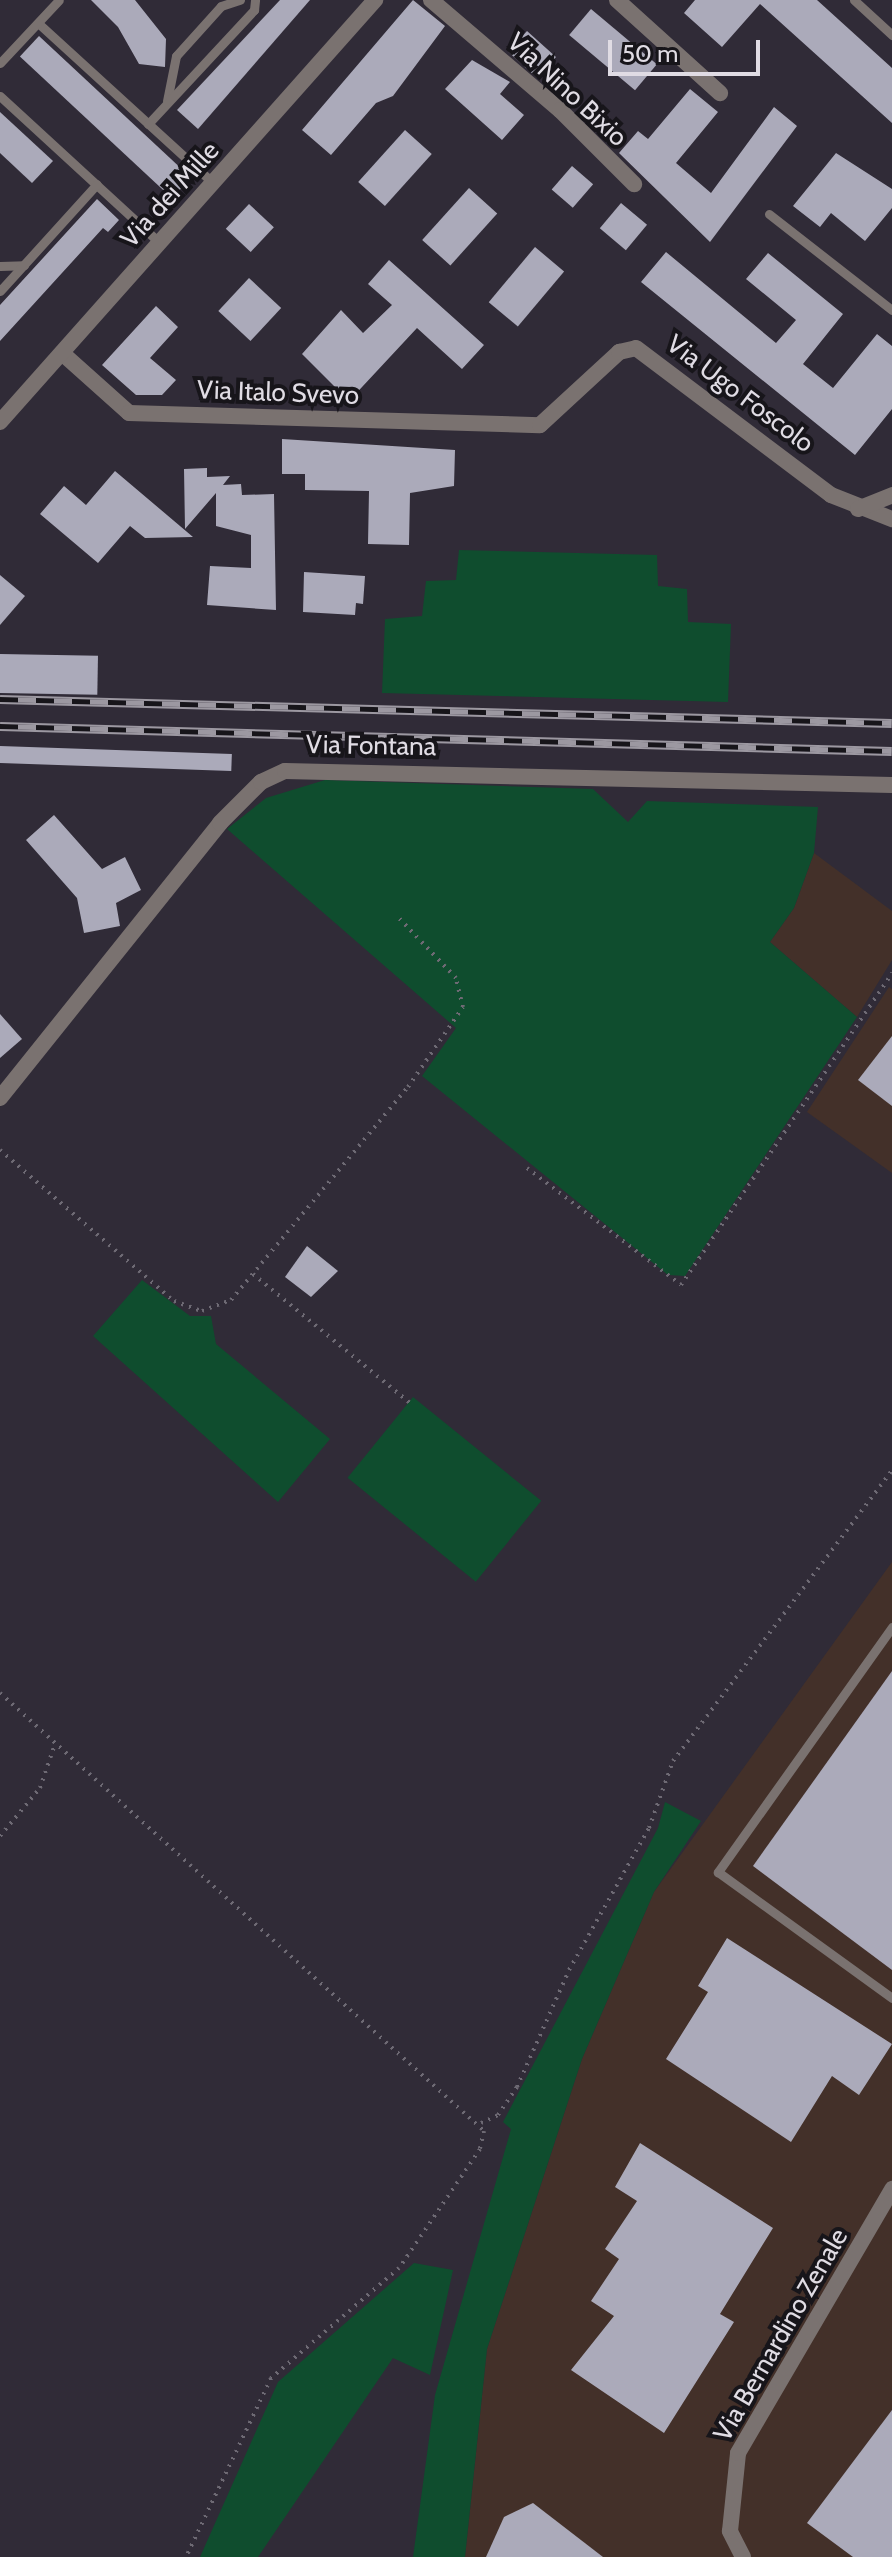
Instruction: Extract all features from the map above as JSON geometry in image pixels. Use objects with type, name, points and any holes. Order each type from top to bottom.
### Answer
[{"type":"street","name":"Via dei Mille","points":[[0,422],[375,0]]},
{"type":"street","name":"Via Nino Bixio","points":[[431,0],[560,110],[634,184]]},
{"type":"street","points":[[617,0],[720,93]]},
{"type":"street","name":"Via Ugo Foscolo","points":[[516,424],[553,419],[619,352],[636,348],[858,509],[892,519]]},
{"type":"street","name":"Via Italo Svevo","points":[[62,353],[129,413],[516,424]]},
{"type":"street","points":[[858,509],[892,495]]},
{"type":"street","name":"Via Fontana","points":[[0,1098],[220,823],[261,782],[285,771],[892,785]]},
{"type":"street","name":"Via Bernardino Zenale","points":[[743,2557],[730,2531],[738,2453],[892,2189]]},
{"type":"lane","points":[[0,63],[59,0]]},
{"type":"lane","points":[[166,104],[176,56],[221,6],[240,0]]},
{"type":"lane","points":[[148,124],[254,10],[255,0]]},
{"type":"lane","points":[[854,0],[892,35]]},
{"type":"lane","points":[[38,23],[213,183]]},
{"type":"lane","points":[[0,96],[160,243]]},
{"type":"lane","points":[[0,291],[97,184]]},
{"type":"lane","points":[[769,214],[892,310]]},
{"type":"lane","points":[[0,266],[24,265]]},
{"type":"lane","points":[[892,1627],[718,1872],[892,1998]]},
{"type":"path","points":[[0,1150],[188,1309],[218,1308],[253,1274],[408,1087],[463,1007],[456,978],[396,915]]},
{"type":"path","points":[[527,1168],[681,1285],[892,973]]},
{"type":"path","points":[[253,1274],[411,1404]]},
{"type":"path","points":[[481,2123],[498,2115],[517,2087],[569,1970],[649,1828],[673,1761],[892,1470]]},
{"type":"path","points":[[0,1693],[481,2123]]},
{"type":"path","points":[[0,1836],[40,1788],[55,1744]]},
{"type":"path","points":[[186,2557],[271,2378],[399,2268],[480,2149],[481,2123]]},
{"type":"shaded area","points":[[814,853],[892,911],[892,960],[857,1017],[770,942],[794,908]]},
{"type":"shaded area","points":[[889,987],[892,989],[892,1173],[807,1112]]},
{"type":"shaded area","points":[[892,1562],[892,2557],[465,2557],[487,2349],[582,2059],[654,1892]]},
{"type":"green space","points":[[459,550],[657,555],[658,586],[687,589],[688,622],[731,624],[728,702],[382,693],[385,619],[422,616],[426,581],[456,580]]},
{"type":"green space","points":[[325,780],[593,789],[628,822],[647,801],[818,807],[814,853],[794,908],[770,942],[857,1017],[685,1276],[668,1275],[422,1076],[456,1028],[227,829],[266,798]]},
{"type":"green space","points":[[142,1280],[190,1316],[211,1316],[216,1344],[330,1439],[278,1502],[93,1336]]},
{"type":"green space","points":[[413,1397],[541,1501],[476,1582],[348,1478]]},
{"type":"green space","points":[[665,1802],[701,1821],[654,1892],[582,2059],[487,2349],[465,2557],[413,2557],[435,2395],[511,2129],[503,2122],[658,1828]]},
{"type":"green space","points":[[414,2263],[453,2270],[430,2375],[393,2358],[258,2557],[200,2557],[278,2382]]},
{"type":"building","points":[[91,0],[135,0],[166,39],[165,67],[139,64],[118,27]]},
{"type":"building","points":[[280,0],[310,0],[198,129],[177,110]]},
{"type":"building","points":[[413,0],[445,26],[393,96],[376,103],[331,155],[302,130]]},
{"type":"building","points":[[695,0],[817,0],[892,68],[892,123],[760,4],[722,47],[684,13]]},
{"type":"building","points":[[591,9],[657,64],[635,90],[569,35]]},
{"type":"building","points":[[527,31],[556,57],[537,78],[508,52]]},
{"type":"building","points":[[39,36],[191,178],[172,198],[20,56]]},
{"type":"building","points":[[472,60],[510,82],[500,94],[524,115],[502,140],[445,89]]},
{"type":"building","points":[[690,89],[718,112],[676,163],[711,193],[774,107],[797,126],[710,242],[619,153],[638,131],[648,139]]},
{"type":"building","points":[[0,112],[53,161],[32,183],[0,153]]},
{"type":"building","points":[[405,130],[432,154],[385,206],[358,182]]},
{"type":"building","points":[[836,153],[892,189],[892,208],[865,241],[831,213],[820,227],[793,206]]},
{"type":"building","points":[[572,166],[593,184],[573,208],[552,189]]},
{"type":"building","points":[[469,188],[497,213],[450,265],[422,240]]},
{"type":"building","points":[[97,199],[119,220],[108,232],[103,228],[0,341],[0,305]]},
{"type":"building","points":[[621,203],[647,225],[626,250],[600,228]]},
{"type":"building","points":[[249,204],[274,227],[251,252],[226,229]]},
{"type":"building","points":[[535,247],[564,271],[518,327],[489,302]]},
{"type":"building","points":[[666,252],[776,343],[796,320],[746,279],[768,253],[843,314],[803,364],[833,388],[877,334],[892,346],[892,409],[855,455],[641,282]]},
{"type":"building","points":[[389,260],[484,345],[462,369],[417,328],[349,401],[302,354],[341,310],[363,333],[392,305],[368,284]]},
{"type":"building","points":[[249,278],[281,308],[250,341],[218,311]]},
{"type":"building","points":[[156,306],[178,327],[150,358],[176,380],[162,395],[136,395],[102,365]]},
{"type":"building","points":[[282,439],[455,450],[454,486],[410,493],[409,545],[368,544],[369,491],[305,490],[305,474],[282,474]]},
{"type":"building","points":[[207,468],[207,477],[230,476],[223,485],[241,484],[242,495],[274,494],[276,610],[207,605],[210,566],[251,568],[251,535],[216,526],[216,493],[185,529],[184,469]]},
{"type":"building","points":[[115,471],[193,537],[145,538],[130,526],[98,563],[40,514],[64,486],[86,505]]},
{"type":"building","points":[[304,572],[365,576],[363,604],[356,603],[355,615],[303,612]]},
{"type":"building","points":[[0,575],[25,596],[0,625]]},
{"type":"building","points":[[0,654],[98,656],[97,695],[0,693]]},
{"type":"building","points":[[0,746],[232,754],[231,771],[0,763]]},
{"type":"building","points":[[54,815],[102,869],[125,857],[141,890],[116,903],[120,926],[84,933],[77,898],[26,840]]},
{"type":"building","points":[[0,1014],[22,1039],[0,1058]]},
{"type":"building","points":[[892,1036],[892,1106],[858,1080]]},
{"type":"building","points":[[307,1246],[338,1271],[311,1297],[285,1277]]},
{"type":"building","points":[[892,1671],[892,1970],[753,1866]]},
{"type":"building","points":[[727,1938],[892,2044],[859,2095],[832,2076],[791,2142],[666,2059],[708,1992],[698,1986]]},
{"type":"building","points":[[640,2143],[773,2228],[720,2314],[734,2322],[664,2433],[571,2370],[614,2316],[591,2301],[619,2259],[605,2249],[637,2201],[615,2187]]},
{"type":"building","points":[[892,2410],[892,2557],[853,2557],[807,2523]]},
{"type":"building","points":[[533,2503],[603,2557],[486,2557],[504,2517]]},
{"type":"railway","points":[[0,699],[892,723]]},
{"type":"railway","points":[[0,726],[892,751]]}]
